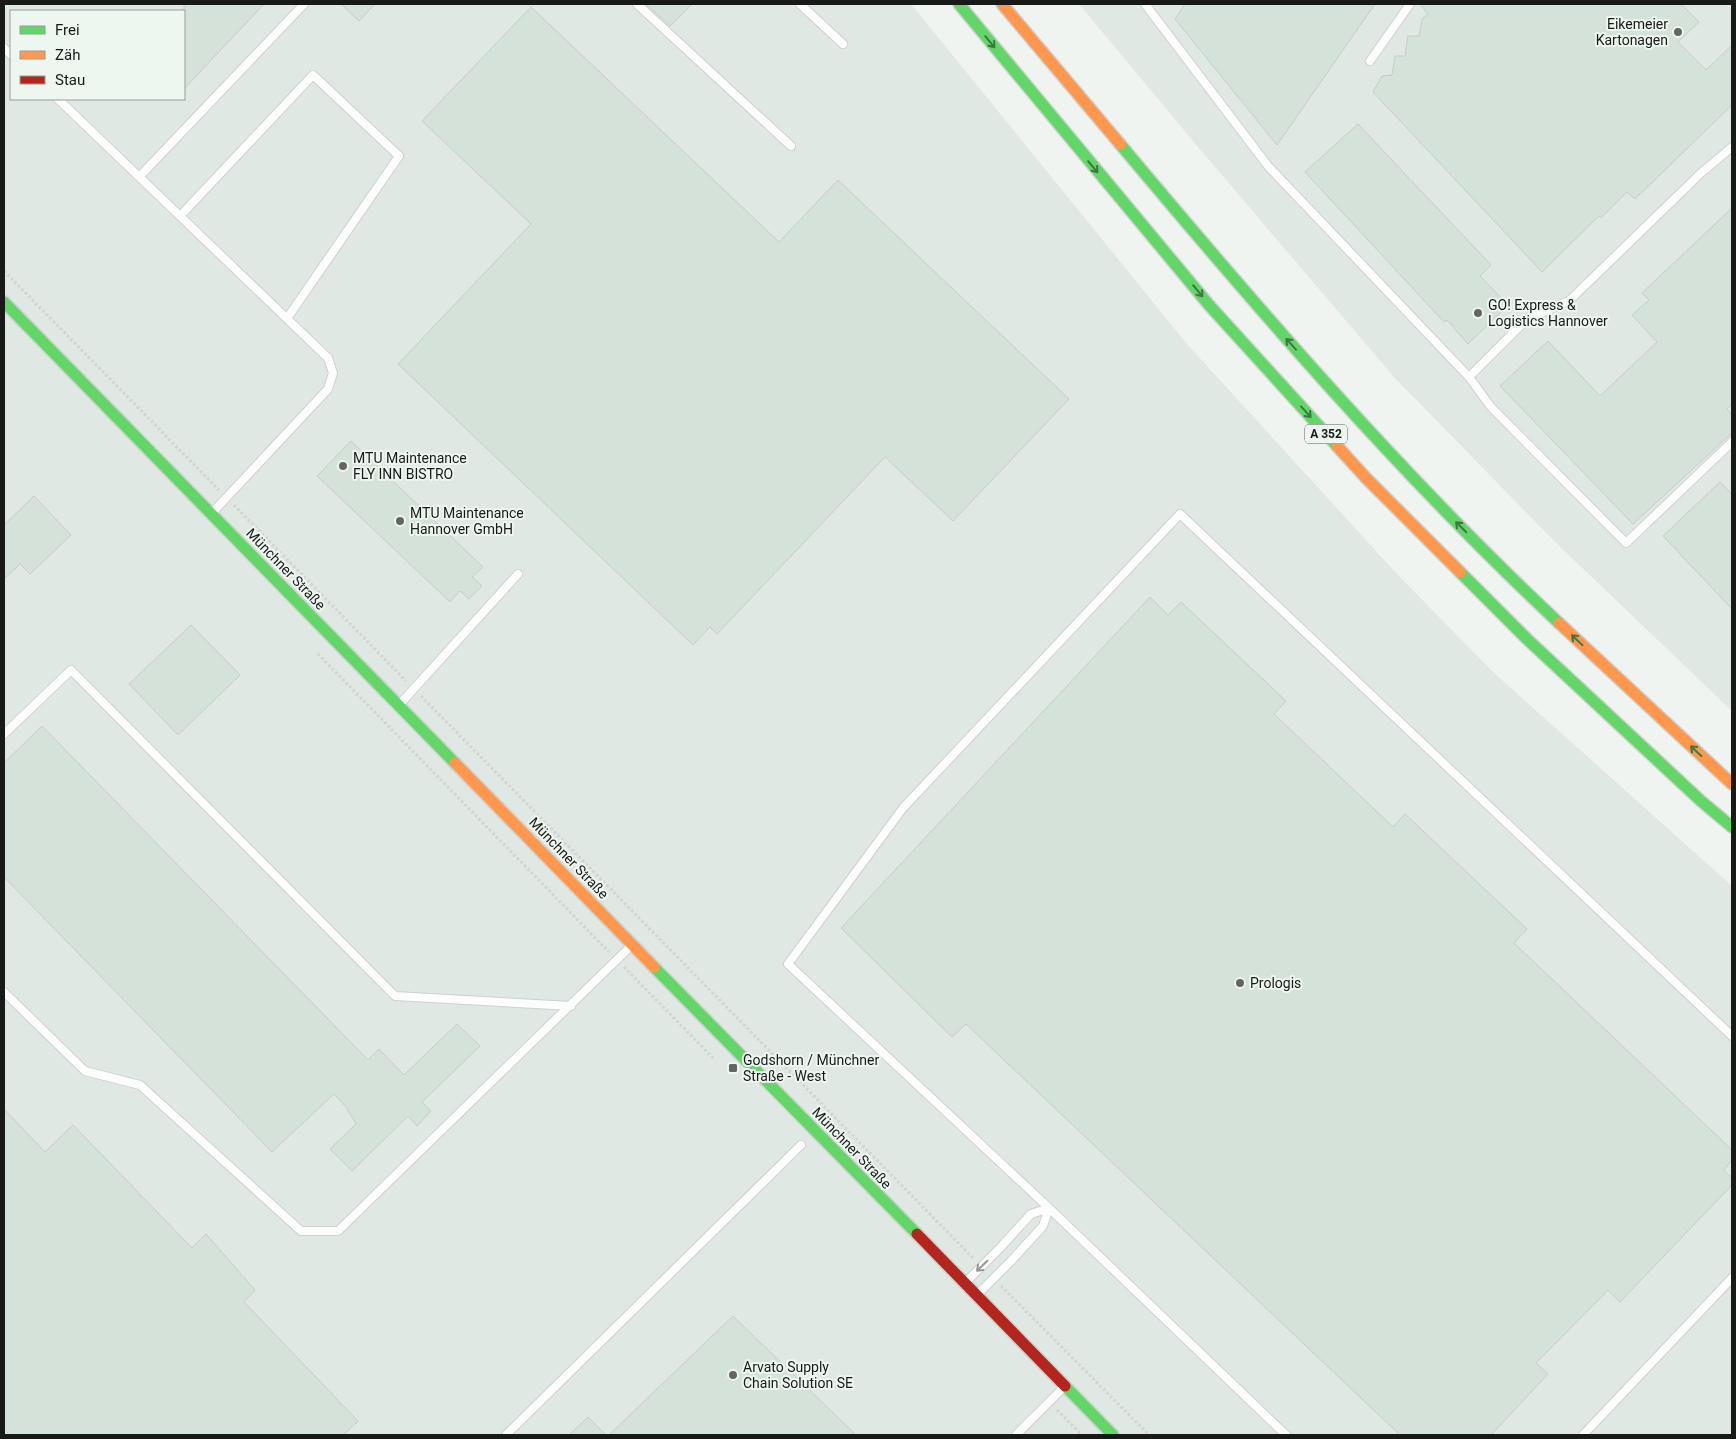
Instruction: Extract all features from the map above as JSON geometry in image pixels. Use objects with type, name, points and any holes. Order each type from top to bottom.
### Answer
[{"type":"main road","name":"A 352","points":[[959,4],[1209,305],[1366,478],[1527,639],[1732,828]]},
{"type":"main road","name":"A 352","points":[[1002,4],[1238,285],[1390,453],[1542,607],[1732,784]]},
{"type":"main road","name":"Münchner Straße","points":[[4,302],[1113,1435]]},
{"type":"lane","points":[[140,176],[304,4]]},
{"type":"lane","points":[[637,4],[791,146]]},
{"type":"lane","points":[[800,4],[843,44]]},
{"type":"lane","points":[[1145,4],[1268,166],[1469,377],[1491,407],[1626,542],[1732,442]]},
{"type":"lane","points":[[1370,61],[1410,4]]},
{"type":"lane","points":[[181,215],[313,75],[399,156],[288,317]]},
{"type":"lane","points":[[59,100],[288,317],[328,358],[333,373],[328,390],[211,514]]},
{"type":"lane","points":[[1469,377],[1528,319],[1570,301],[1701,173],[1732,147]]},
{"type":"lane","points":[[1286,1435],[1049,1208],[788,964],[902,808],[1180,514],[1732,1036]]},
{"type":"lane","points":[[399,706],[518,574]]},
{"type":"lane","points":[[4,734],[71,670],[395,996],[571,1006]]},
{"type":"lane","points":[[4,992],[85,1071],[140,1085],[301,1231],[338,1231],[633,945]]},
{"type":"lane","points":[[506,1435],[801,1145]]},
{"type":"lane","points":[[964,1283],[1031,1214],[1049,1208]]},
{"type":"lane","points":[[976,1295],[1043,1226],[1049,1208]]},
{"type":"lane","points":[[1583,1435],[1732,1278]]},
{"type":"lane","points":[[1016,1435],[1065,1386]]},
{"type":"path","points":[[4,271],[981,1266]]},
{"type":"path","points":[[994,1278],[1149,1435]]},
{"type":"shaded area","points":[[4,4],[911,4],[1187,344],[1397,574],[1492,671],[1732,886],[1732,1435],[4,1435]]},
{"type":"shaded area","points":[[1079,4],[1732,4],[1732,711],[1553,540],[1394,377]]},
{"type":"building","points":[[184,4],[264,4],[185,88]]},
{"type":"building","points":[[341,4],[375,4],[359,21]]},
{"type":"building","points":[[646,4],[692,4],[670,26]]},
{"type":"building","points":[[1185,4],[1375,4],[1277,145],[1175,19]]},
{"type":"building","points":[[1420,4],[1681,4],[1699,22],[1678,42],[1706,70],[1732,45],[1732,105],[1635,199],[1627,192],[1601,218],[1599,216],[1542,272],[1373,92],[1382,76],[1392,75],[1395,56],[1405,56],[1408,36],[1419,36],[1422,19],[1428,14]]},
{"type":"building","points":[[531,7],[779,242],[838,180],[1069,399],[953,521],[885,457],[717,634],[710,627],[693,645],[398,364],[531,224],[422,121]]},
{"type":"building","points":[[1358,124],[1491,265],[1480,276],[1508,305],[1468,344],[1447,320],[1444,322],[1305,172]]},
{"type":"building","points":[[1732,208],[1732,404],[1727,409],[1732,415],[1732,433],[1633,524],[1500,386],[1548,341],[1600,396],[1657,342],[1632,315],[1649,300],[1642,293]]},
{"type":"building","name":"MTU Maintenance Hannover GmbH","points":[[351,441],[483,567],[472,577],[482,586],[469,599],[460,591],[450,602],[317,476]]},
{"type":"building","points":[[1720,482],[1732,494],[1732,609],[1663,536]]},
{"type":"building","points":[[34,496],[71,535],[30,574],[20,564],[4,579],[4,525]]},
{"type":"building","name":"Prologis","points":[[1150,597],[1168,615],[1181,602],[1286,701],[1274,714],[1393,827],[1405,814],[1527,929],[1514,943],[1732,1150],[1732,1160],[1724,1170],[1732,1178],[1732,1185],[1620,1302],[1608,1290],[1536,1363],[1548,1374],[1491,1435],[1400,1435],[966,1024],[952,1037],[841,928]]},
{"type":"building","points":[[191,625],[240,675],[178,735],[129,684]]},
{"type":"building","points":[[42,726],[368,1060],[379,1049],[404,1075],[457,1024],[480,1046],[422,1102],[431,1111],[417,1126],[408,1116],[352,1171],[330,1149],[356,1124],[346,1107],[334,1094],[272,1152],[4,877],[4,763]]},
{"type":"building","points":[[4,1109],[45,1152],[73,1125],[192,1248],[206,1234],[255,1290],[244,1302],[358,1421],[343,1435],[4,1435]]},
{"type":"building","name":"Arvato Supply Chain Solution SE","points":[[733,1316],[856,1435],[609,1435]]},
{"type":"building","points":[[588,1417],[606,1435],[569,1435]]},
{"type":"traffic: fast","points":[[959,4],[1209,305],[1337,446]]},
{"type":"traffic: fast","points":[[1120,144],[1332,390],[1443,509],[1559,623]]},
{"type":"traffic: fast","points":[[4,302],[455,763]]},
{"type":"traffic: fast","points":[[1460,572],[1527,639],[1701,801],[1732,827]]},
{"type":"traffic: fast","points":[[654,967],[917,1234]]},
{"type":"traffic: fast","points":[[1065,1386],[1113,1435]]},
{"type":"traffic: slow","points":[[1002,4],[1120,144]]},
{"type":"traffic: slow","points":[[1337,446],[1366,478],[1460,572]]},
{"type":"traffic: slow","points":[[1559,623],[1732,784]]},
{"type":"traffic: slow","points":[[455,763],[654,967]]},
{"type":"traffic: jam","points":[[917,1234],[1065,1386]]},
{"type":"place","name":"Eikemeier Kartonagen","points":[[1678,32]]},
{"type":"place","name":"GO! Express & Logistics Hannover","points":[[1478,313]]},
{"type":"place","name":"MTU Maintenance FLY INN BISTRO","points":[[343,466]]},
{"type":"place","name":"MTU Maintenance Hannover GmbH","points":[[400,521]]},
{"type":"place","name":"Prologis","points":[[1240,983]]},
{"type":"place","name":"Godshorn / Münchner Straße - West","points":[[733,1068]]},
{"type":"place","name":"Arvato Supply Chain Solution SE","points":[[733,1375]]}]
